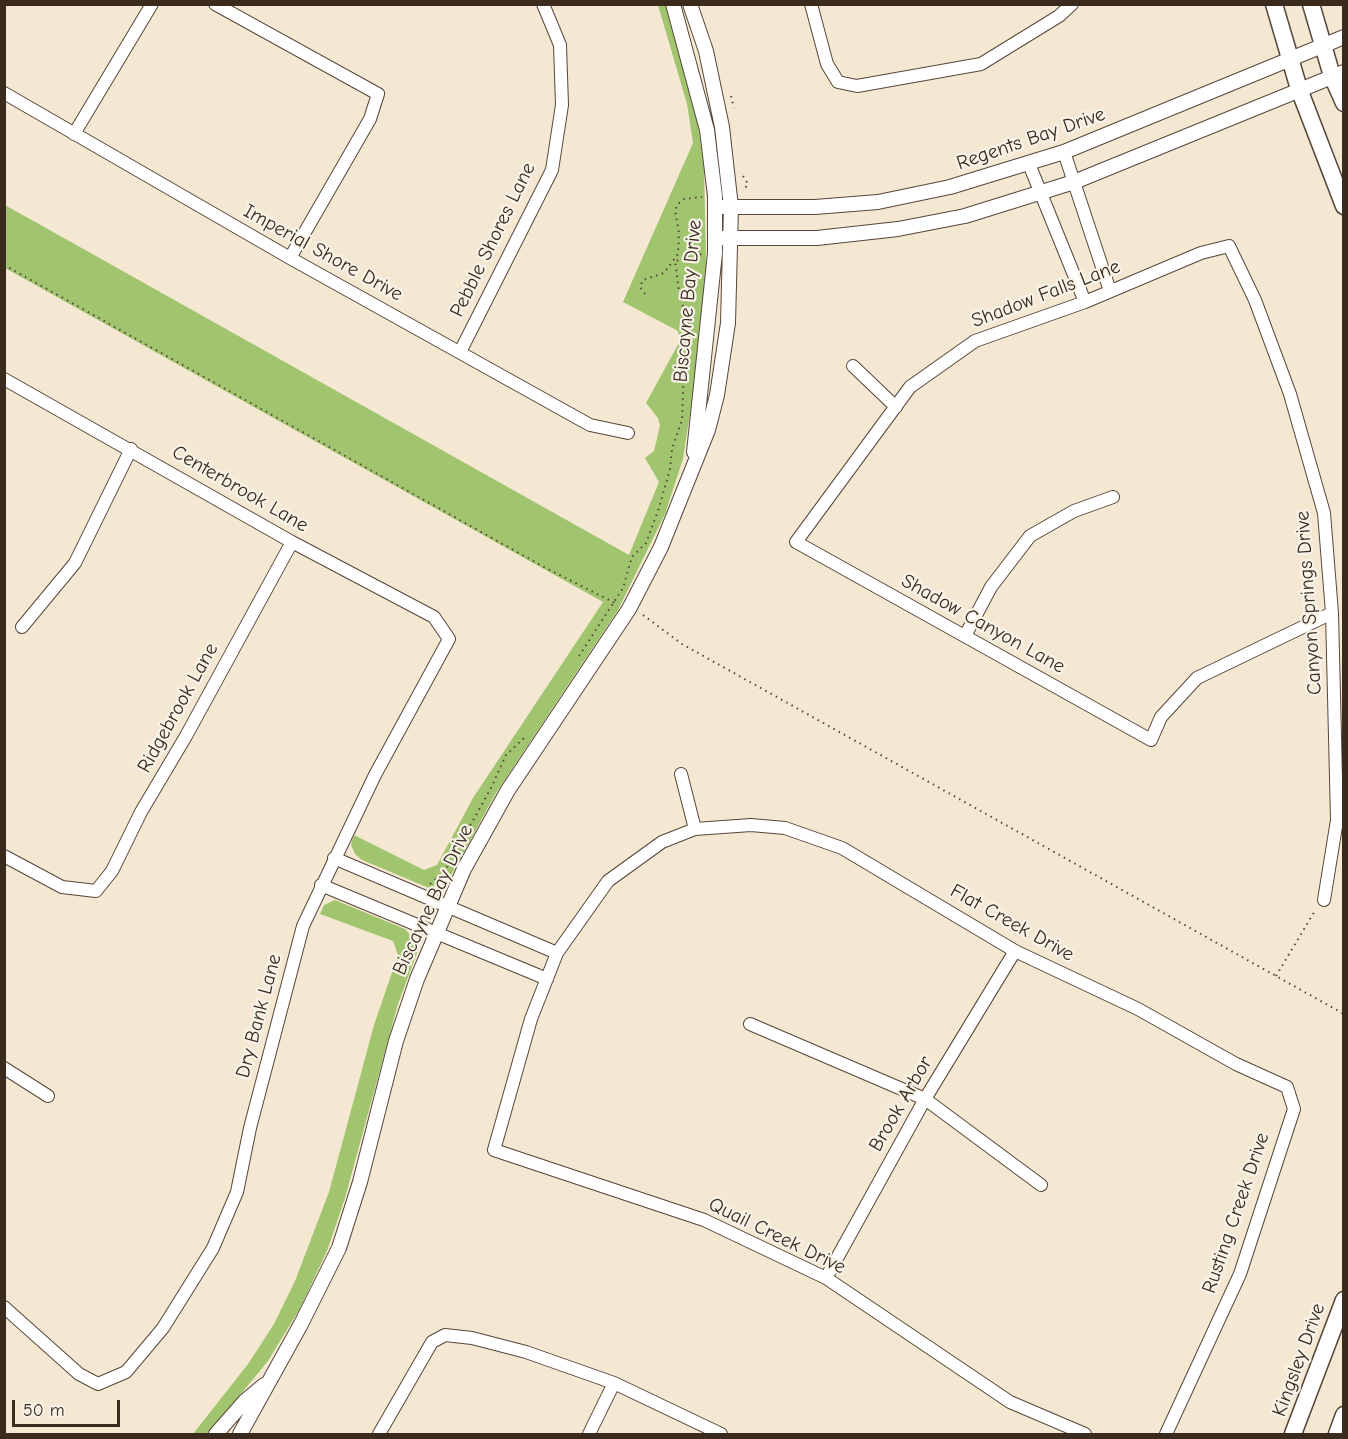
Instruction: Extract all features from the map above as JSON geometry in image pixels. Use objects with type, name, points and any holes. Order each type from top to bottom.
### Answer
[{"type":"main road","points":[[1274,4],[1299,89],[1344,206]]},
{"type":"main road","points":[[1311,4],[1323,44],[1338,74],[1344,103]]},
{"type":"main road","name":"Kingsley Drive","points":[[1293,1434],[1344,1300]]},
{"type":"main road","points":[[1337,1434],[1344,1415]]},
{"type":"street","points":[[74,134],[152,4]]},
{"type":"street","points":[[215,4],[378,94],[370,119],[290,258]]},
{"type":"street","name":"Pebble Shores Lane","points":[[460,352],[552,170],[562,105],[560,45],[543,4]]},
{"type":"street","name":"Biscayne Bay Drive","points":[[673,4],[707,130],[715,207],[716,238],[693,460]]},
{"type":"street","name":"Biscayne Bay Drive","points":[[240,1434],[301,1324],[339,1248],[360,1182],[396,1041],[435,933],[464,869],[508,790],[629,609],[661,547],[693,460],[708,430],[717,395],[728,323],[731,207],[722,127],[706,51],[690,4]]},
{"type":"street","points":[[811,4],[827,64],[838,82],[857,86],[981,64],[1059,16],[1072,4]]},
{"type":"street","name":"Regents Bay Drive","points":[[715,207],[815,207],[879,201],[950,187],[1064,152],[1344,37]]},
{"type":"street","points":[[716,238],[818,238],[898,229],[965,216],[1074,182],[1338,74]]},
{"type":"street","name":"Imperial Shore Drive","points":[[4,93],[290,258],[590,425],[628,433]]},
{"type":"street","points":[[1064,152],[1110,291]]},
{"type":"street","points":[[1029,164],[1085,302]]},
{"type":"street","name":"Shadow Falls Lane","points":[[796,542],[910,387],[975,341],[1085,302],[1202,253],[1229,246]]},
{"type":"street","name":"Canyon Springs Drive","points":[[1229,246],[1255,300],[1290,394],[1324,513],[1332,613],[1337,820],[1324,900]]},
{"type":"street","points":[[853,366],[896,407]]},
{"type":"street","name":"Centerbrook Lane","points":[[4,379],[292,542],[434,617],[449,639]]},
{"type":"street","points":[[22,627],[75,563],[131,449]]},
{"type":"street","points":[[965,636],[991,587],[1030,536],[1074,511],[1113,497]]},
{"type":"street","name":"Ridgebrook Lane","points":[[4,856],[62,887],[96,891],[112,871],[141,812],[186,736],[292,542]]},
{"type":"street","name":"Shadow Canyon Lane","points":[[796,542],[1151,740],[1161,717],[1197,678],[1332,613]]},
{"type":"street","name":"Dry Bank Lane","points":[[4,1306],[79,1374],[98,1384],[126,1372],[164,1328],[213,1248],[237,1192],[250,1128],[300,937],[321,885],[375,775],[449,639]]},
{"type":"street","points":[[681,774],[695,829]]},
{"type":"street","name":"Flat Creek Drive","points":[[494,1150],[507,1096],[557,953],[608,881],[662,842],[695,829],[751,825],[785,828],[842,848],[1015,951],[1138,1009],[1236,1064],[1287,1087],[1292,1101]]},
{"type":"street","points":[[334,858],[557,953]]},
{"type":"street","points":[[321,885],[547,978]]},
{"type":"street","name":"Brook Arbor","points":[[826,1278],[926,1099],[1015,951]]},
{"type":"street","points":[[750,1024],[926,1099],[1041,1185]]},
{"type":"street","points":[[4,1068],[48,1096]]},
{"type":"street","name":"Rusting Creek Drive","points":[[1166,1434],[1240,1274],[1294,1109],[1292,1101]]},
{"type":"street","name":"Quail Creek Drive","points":[[494,1150],[704,1220],[826,1278],[1010,1402],[1085,1434]]},
{"type":"street","points":[[379,1434],[432,1342],[445,1335],[472,1338],[526,1352],[614,1383],[721,1434]]},
{"type":"street","name":"Biscayne Bay Drive","points":[[216,1434],[245,1401],[267,1382]]},
{"type":"street","points":[[589,1434],[614,1383]]},
{"type":"path","points":[[675,261],[680,298],[692,332]]},
{"type":"path","points":[[4,265],[532,560],[612,602],[650,618],[682,644],[1344,1014]]},
{"type":"path","points":[[574,663],[623,588],[632,558],[646,543],[668,478],[672,449],[682,420],[684,367],[691,339]]},
{"type":"path","points":[[432,900],[430,881],[441,877],[445,871],[491,788],[506,755],[517,747],[528,733]]},
{"type":"path","points":[[1276,976],[1309,918],[1324,900]]},
{"type":"green space","points":[[658,5],[667,5],[696,109],[704,169],[707,302],[683,459],[665,514],[618,610],[496,793],[449,879],[429,888],[362,860],[355,854],[351,845],[354,835],[424,870],[437,865],[473,798],[603,602],[5,268],[5,205],[629,555],[659,482],[645,458],[654,451],[660,426],[658,418],[646,403],[680,341],[678,331],[623,302],[693,143],[687,104]]},
{"type":"green space","points":[[335,900],[405,929],[417,943],[417,953],[398,1004],[345,1198],[327,1251],[299,1310],[268,1361],[208,1434],[193,1434],[248,1364],[274,1324],[295,1281],[329,1192],[374,1025],[398,955],[393,941],[320,914],[324,905]]}]
